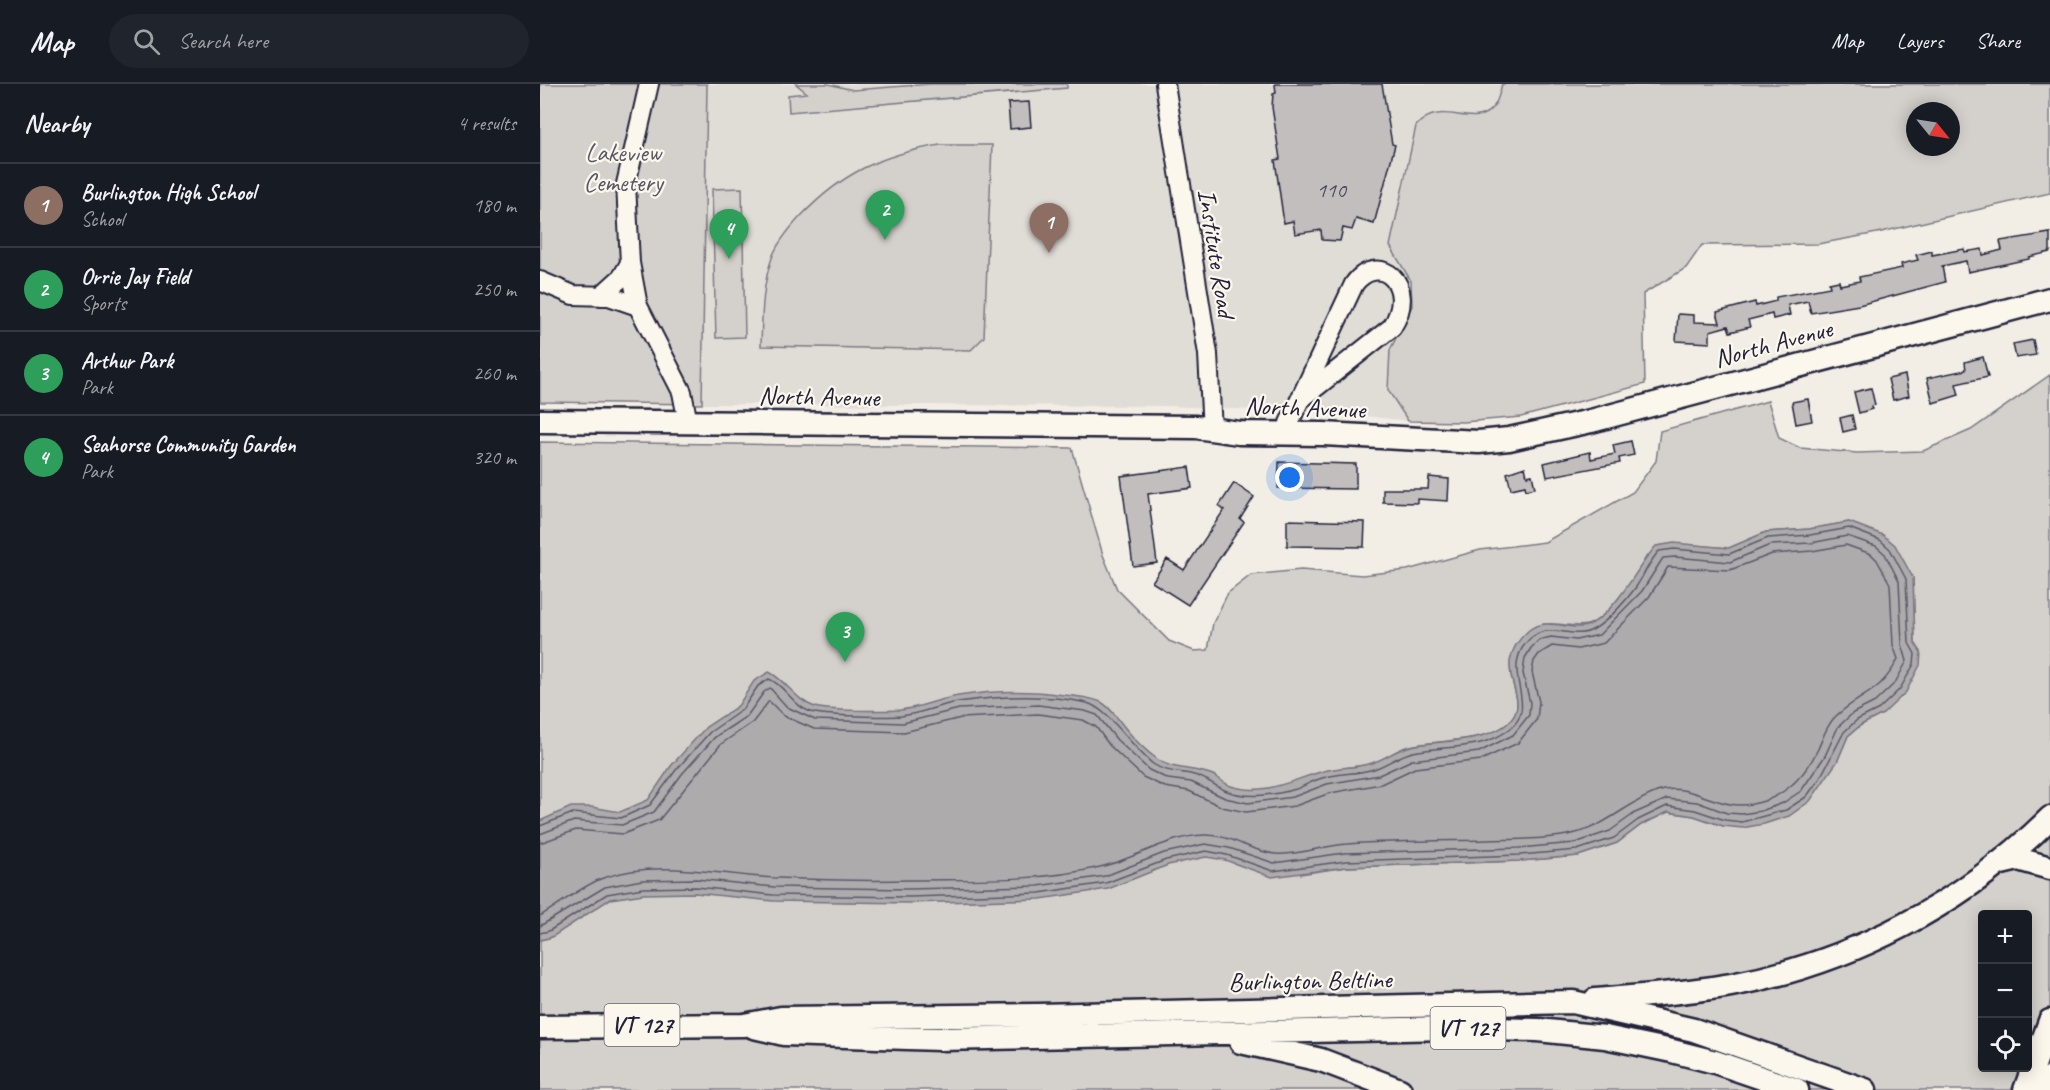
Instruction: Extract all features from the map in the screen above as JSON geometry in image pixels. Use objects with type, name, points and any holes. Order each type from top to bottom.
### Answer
[{"type":"main road","name":"North Avenue","points":[[540,421],[1196,427],[1212,431],[1479,442],[1509,440],[1591,421],[2050,299]]},
{"type":"main road","points":[[1572,1002],[1677,993],[1731,985],[1809,966],[1904,926],[1990,868],[2050,818]]},
{"type":"main road","points":[[1990,868],[2004,861],[2018,859],[2050,868]]},
{"type":"main road","name":"Burlington Beltline","points":[[540,1027],[744,1025],[781,1018],[1038,1015],[1572,1002],[1694,1030],[1865,1090]]},
{"type":"main road","points":[[2025,1090],[2050,1021]]},
{"type":"main road","name":"Burlington Beltline","points":[[744,1025],[784,1034],[928,1039],[1448,1028],[1559,1032],[1628,1041],[1694,1056],[1797,1090]]},
{"type":"main road","points":[[1132,1035],[1237,1042],[1276,1049],[1321,1060],[1400,1090]]},
{"type":"main road","points":[[2046,1090],[2050,1078]]},
{"type":"street","points":[[649,84],[626,184],[630,263],[638,306],[682,392],[688,423]]},
{"type":"street","name":"Institute Road","points":[[1165,84],[1208,354],[1212,431]]},
{"type":"street","points":[[601,296],[622,277],[630,263]]},
{"type":"street","points":[[1289,423],[1360,276],[1370,271],[1383,272],[1393,277],[1400,288],[1403,301],[1400,314],[1392,327],[1301,399]]},
{"type":"street","points":[[540,281],[573,295],[601,296],[628,301],[638,306]]},
{"type":"shaded area","points":[[707,84],[1502,84],[1494,106],[1483,115],[1467,117],[1437,112],[1390,246],[1411,281],[1412,306],[1390,350],[1388,390],[1408,421],[1349,414],[1169,406],[702,404]]},
{"type":"green space","name":"Lakeview Cemetery","points":[[540,84],[707,84],[702,404],[540,402]]},
{"type":"green space","points":[[796,84],[828,84],[853,90],[931,84],[1067,84],[1067,88],[789,112],[788,95],[807,93]]},
{"type":"green space","points":[[1502,84],[2050,84],[2050,193],[1877,233],[1818,244],[1702,245],[1686,268],[1643,294],[1645,384],[1521,417],[1463,422],[1408,421],[1388,390],[1390,350],[1412,306],[1411,281],[1390,246],[1416,126],[1436,114],[1477,116],[1486,113],[1498,99]]},
{"type":"green space","points":[[940,145],[992,145],[984,337],[971,350],[761,346],[763,300],[769,266],[778,245],[796,221],[831,189],[863,168],[899,154]]},
{"type":"green space","points":[[742,188],[745,337],[716,338],[712,189]]},
{"type":"green space","points":[[2050,375],[2050,1090],[540,1090],[540,940],[552,937],[540,922],[540,442],[1072,448],[1103,555],[1117,589],[1169,641],[1194,651],[1208,650],[1213,623],[1228,593],[1251,575],[1301,570],[1362,575],[1407,570],[1480,550],[1545,542],[1633,492],[1656,461],[1660,431],[1768,401],[1779,438],[1800,448],[1857,453],[1923,451],[1971,430]],"holes":[[[1849,522],[1913,578],[1915,643],[1921,652],[1883,714],[1861,725],[1848,736],[1837,762],[1723,826],[1694,816],[1668,812],[1641,825],[1617,843],[1578,856],[1520,861],[1346,867],[1301,874],[1279,786],[1329,770],[1370,764],[1409,746],[1467,739],[1496,731],[1507,724],[1515,714],[1517,705],[1510,666],[1518,643],[1530,630],[1543,624],[1580,626],[1595,622],[1620,596],[1646,557],[1690,545],[1729,548],[1766,532],[1809,529]]]},
{"type":"water","points":[[1849,522],[1883,535],[1895,545],[1913,578],[1915,643],[1921,652],[1920,665],[1906,692],[1883,714],[1861,725],[1848,736],[1837,762],[1810,801],[1789,816],[1764,824],[1742,828],[1723,826],[1694,816],[1668,812],[1641,825],[1617,843],[1578,856],[1520,861],[1346,867],[1272,877],[1225,860],[1206,857],[1168,865],[1108,889],[1040,899],[909,903],[773,901],[695,893],[644,894],[610,899],[552,937],[540,940],[540,821],[571,807],[592,807],[620,812],[648,800],[671,766],[706,727],[738,706],[754,681],[769,672],[808,704],[832,709],[900,710],[958,696],[998,692],[1038,692],[1087,698],[1101,702],[1108,707],[1136,741],[1163,763],[1213,775],[1226,784],[1243,789],[1267,788],[1324,771],[1372,763],[1411,746],[1468,739],[1497,730],[1508,723],[1515,714],[1517,705],[1510,666],[1511,655],[1517,643],[1536,626],[1552,624],[1584,627],[1591,624],[1619,598],[1656,546],[1674,543],[1729,548],[1766,532],[1809,529]]},
{"type":"building","points":[[1275,84],[1382,84],[1392,144],[1395,145],[1374,224],[1356,219],[1352,230],[1343,228],[1340,241],[1322,240],[1321,230],[1295,234],[1293,221],[1284,223],[1275,160],[1280,159],[1272,107],[1273,94],[1276,93]]},
{"type":"building","points":[[1029,102],[1031,127],[1010,129],[1008,103]]},
{"type":"building","points":[[2050,233],[2050,252],[2029,257],[2029,259],[1968,272],[1966,261],[1942,266],[1945,282],[1859,305],[1811,313],[1808,301],[1788,305],[1790,315],[1773,319],[1772,314],[1748,320],[1750,327],[1730,332],[1728,326],[1710,331],[1710,343],[1676,341],[1678,314],[1694,315],[1694,322],[1720,323],[1717,312],[1755,302],[1756,306],[1776,301],[1776,297],[1830,287],[1829,283],[1839,281],[1840,285],[1860,281],[1859,277],[1902,268],[1901,264],[1918,260],[1916,255],[1932,251],[1932,255],[1964,249],[1965,252],[1982,249],[1983,255],[2002,250],[2000,241]]},
{"type":"building","points":[[2033,340],[2036,355],[2016,358],[2013,344]]},
{"type":"building","points":[[1983,357],[1988,377],[1956,384],[1959,395],[1933,403],[1927,378],[1966,370],[1965,362]]},
{"type":"building","points":[[1905,375],[1909,396],[1893,400],[1888,379]]},
{"type":"building","points":[[1871,388],[1875,405],[1871,406],[1872,409],[1859,413],[1854,392]]},
{"type":"building","points":[[1808,399],[1812,421],[1796,424],[1792,402]]},
{"type":"building","points":[[1852,415],[1855,429],[1843,432],[1840,418]]},
{"type":"building","points":[[1631,441],[1634,455],[1619,458],[1620,463],[1547,477],[1544,463],[1590,452],[1591,459],[1615,454],[1613,445]]},
{"type":"building","points":[[1279,462],[1356,464],[1356,489],[1278,488]]},
{"type":"building","points":[[1189,467],[1192,488],[1148,494],[1157,563],[1133,566],[1121,476]]},
{"type":"building","points":[[1525,467],[1527,476],[1532,475],[1535,488],[1526,490],[1525,486],[1511,489],[1507,473]]},
{"type":"building","points":[[1429,477],[1449,479],[1448,501],[1417,499],[1417,503],[1383,502],[1383,489],[1428,489]]},
{"type":"building","points":[[1234,483],[1254,497],[1240,519],[1244,522],[1188,605],[1152,582],[1167,559],[1184,570],[1224,510],[1219,506]]},
{"type":"building","points":[[1287,520],[1365,522],[1364,547],[1287,546]]},
{"type":"place","name":"Orrie Jay Field","points":[[885,240]]},
{"type":"place","name":"Burlington High School","points":[[1049,253]]},
{"type":"place","name":"Seahorse Community Garden","points":[[729,259]]},
{"type":"place","name":"Arthur Park","points":[[845,662]]}]
